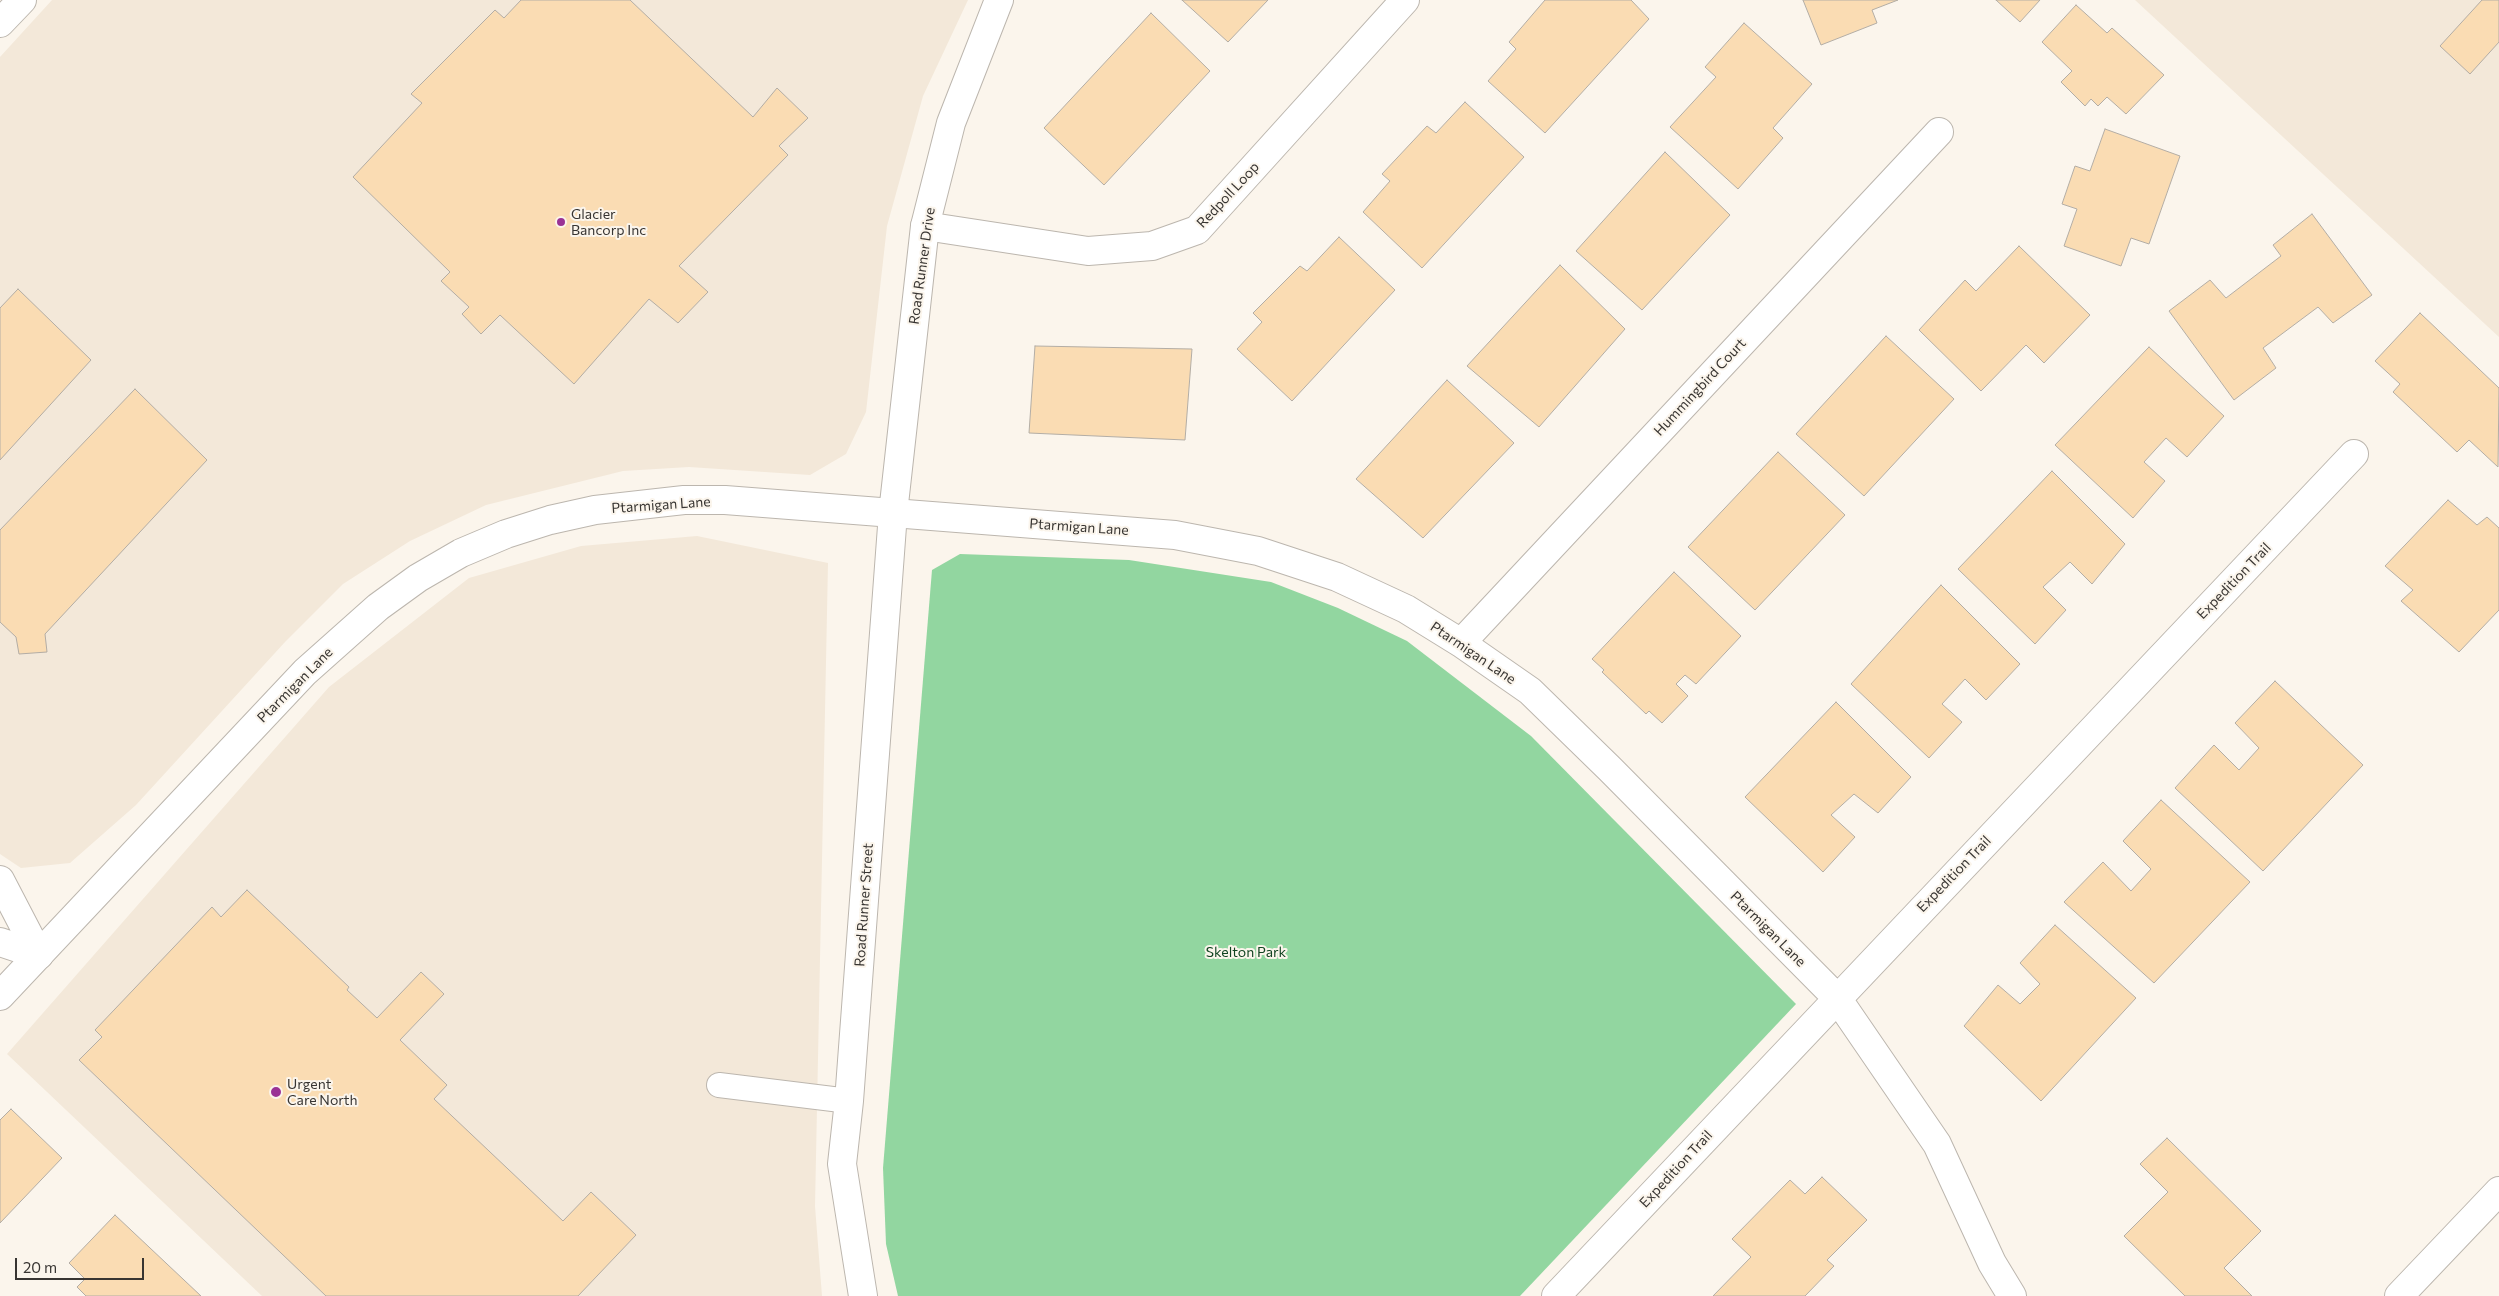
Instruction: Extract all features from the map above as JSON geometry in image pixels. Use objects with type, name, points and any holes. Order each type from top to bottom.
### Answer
[{"type":"street","points":[[0,23],[22,0]]},
{"type":"street","name":"Road Runner Drive","points":[[893,513],[925,226],[951,123],[999,0]]},
{"type":"street","name":"Redpoll Loop","points":[[925,226],[1088,251],[1152,246],[1197,230],[1405,0]]},
{"type":"street","name":"Hummingbird Court","points":[[1461,643],[1939,132]]},
{"type":"street","name":"Expedition Trail","points":[[1556,1296],[2354,454]]},
{"type":"street","name":"Ptarmigan Lane","points":[[0,996],[305,672],[378,607],[418,578],[461,553],[506,534],[550,520],[596,510],[684,500],[725,500],[1175,535],[1258,551],[1337,577],[1406,609],[1461,643],[1530,691],[1837,998],[1937,1144],[1992,1263],[2012,1296]]},
{"type":"street","name":"Road Runner Street","points":[[863,1296],[842,1164],[849,1101],[893,513]]},
{"type":"street","points":[[0,880],[39,955]]},
{"type":"street","points":[[0,942],[39,955]]},
{"type":"street","points":[[2399,1296],[2499,1191]]},
{"type":"lane","points":[[719,1085],[849,1101]]},
{"type":"shaded area","points":[[52,0],[968,0],[923,96],[887,226],[866,412],[846,454],[810,475],[689,467],[623,471],[486,505],[410,541],[343,584],[285,642],[136,805],[70,863],[21,868],[0,854],[0,57]]},
{"type":"shaded area","points":[[2135,0],[2499,0],[2499,337]]},
{"type":"shaded area","points":[[697,536],[828,563],[815,1206],[822,1296],[262,1296],[7,1054],[329,687],[469,578],[581,546]]},
{"type":"green space","name":"Skelton Park","points":[[960,554],[1129,560],[1271,582],[1338,608],[1407,641],[1531,736],[1796,1004],[1520,1296],[898,1296],[886,1244],[883,1168],[932,570]]},
{"type":"building","name":"Glacier Bancorp Inc","points":[[521,0],[630,0],[753,117],[777,88],[808,118],[779,146],[788,155],[679,266],[708,292],[678,323],[649,299],[574,384],[500,315],[481,334],[462,314],[469,307],[441,281],[450,272],[353,177],[422,103],[411,94],[495,10],[504,18]]},
{"type":"building","points":[[1182,0],[1268,0],[1228,42]]},
{"type":"building","points":[[1545,0],[1631,0],[1649,19],[1545,133],[1488,81],[1516,49],[1509,42]]},
{"type":"building","points":[[1803,0],[1898,0],[1872,10],[1877,23],[1821,45]]},
{"type":"building","points":[[1996,0],[2040,0],[2020,22]]},
{"type":"building","points":[[2482,0],[2499,0],[2499,42],[2470,74],[2440,46]]},
{"type":"building","points":[[2076,5],[2107,33],[2112,28],[2164,75],[2126,114],[2107,97],[2098,106],[2091,99],[2085,106],[2061,82],[2072,71],[2042,42]]},
{"type":"building","points":[[1151,13],[1210,71],[1104,185],[1044,128]]},
{"type":"building","points":[[1744,23],[1812,84],[1773,128],[1783,138],[1738,189],[1670,127],[1716,77],[1705,67]]},
{"type":"building","points":[[1465,102],[1524,157],[1422,268],[1363,212],[1390,181],[1382,174],[1427,126],[1436,133]]},
{"type":"building","points":[[2105,129],[2180,156],[2149,244],[2131,238],[2121,266],[2064,246],[2077,209],[2062,204],[2075,166],[2090,171]]},
{"type":"building","points":[[1665,152],[1730,215],[1642,310],[1576,251]]},
{"type":"building","points":[[2312,214],[2372,295],[2333,323],[2318,307],[2263,348],[2276,368],[2234,400],[2169,311],[2210,280],[2226,298],[2281,256],[2273,245]]},
{"type":"building","points":[[1339,237],[1395,290],[1292,401],[1237,349],[1262,322],[1253,313],[1300,266],[1307,271]]},
{"type":"building","points":[[2019,246],[2090,315],[2044,363],[2026,345],[1981,391],[1919,330],[1965,280],[1976,291]]},
{"type":"building","points":[[1560,265],[1625,329],[1539,427],[1467,366]]},
{"type":"building","points":[[18,289],[91,360],[0,460],[0,308]]},
{"type":"building","points":[[2420,313],[2499,388],[2498,467],[2469,440],[2457,452],[2393,392],[2400,384],[2375,361]]},
{"type":"building","points":[[1886,336],[1954,399],[1864,496],[1796,434]]},
{"type":"building","points":[[1035,346],[1192,349],[1185,440],[1029,433]]},
{"type":"building","points":[[2149,347],[2224,416],[2187,457],[2166,438],[2144,462],[2165,481],[2133,518],[2055,445]]},
{"type":"building","points":[[1447,380],[1514,443],[1423,538],[1356,479]]},
{"type":"building","points":[[135,389],[207,460],[45,634],[47,652],[19,654],[16,637],[0,622],[0,530]]},
{"type":"building","points":[[1778,452],[1845,515],[1755,610],[1688,547]]},
{"type":"building","points":[[2052,471],[2125,544],[2092,584],[2070,562],[2043,587],[2066,610],[2035,644],[1958,569]]},
{"type":"building","points":[[2448,500],[2477,525],[2487,517],[2499,528],[2499,610],[2459,652],[2401,601],[2413,590],[2385,566]]},
{"type":"building","points":[[1674,572],[1741,636],[1696,684],[1685,675],[1676,684],[1688,696],[1662,723],[1649,711],[1646,714],[1602,672],[1604,670],[1592,659]]},
{"type":"building","points":[[1941,585],[2020,664],[1986,700],[1965,679],[1942,704],[1962,722],[1929,758],[1851,684]]},
{"type":"building","points":[[2275,681],[2363,765],[2263,871],[2175,788],[2214,745],[2239,770],[2259,748],[2235,723]]},
{"type":"building","points":[[1836,702],[1911,777],[1878,813],[1854,794],[1831,815],[1855,837],[1823,872],[1745,797]]},
{"type":"building","points":[[2161,800],[2250,882],[2154,983],[2064,902],[2103,862],[2131,891],[2151,869],[2123,841]]},
{"type":"building","name":"Urgent Care North","points":[[247,890],[349,987],[347,990],[377,1018],[421,972],[444,994],[400,1040],[447,1085],[434,1099],[563,1221],[591,1192],[636,1235],[578,1296],[326,1296],[79,1060],[102,1037],[95,1030],[212,907],[221,917]]},
{"type":"building","points":[[2055,925],[2136,998],[2041,1101],[1964,1026],[1998,985],[2020,1004],[2040,984],[2020,963]]},
{"type":"building","points":[[11,1109],[62,1158],[0,1223],[0,1120]]},
{"type":"building","points":[[2167,1138],[2261,1231],[2224,1268],[2252,1296],[2185,1296],[2124,1236],[2168,1192],[2140,1164]]},
{"type":"building","points":[[1822,1177],[1867,1220],[1827,1260],[1834,1266],[1805,1296],[1713,1296],[1751,1257],[1732,1239],[1790,1180],[1805,1194]]},
{"type":"building","points":[[115,1215],[201,1296],[86,1296],[77,1287],[85,1279],[69,1263]]},
{"type":"place","name":"Glacier Bancorp Inc","points":[[561,222]]},
{"type":"place","name":"Urgent Care North","points":[[276,1092]]}]
